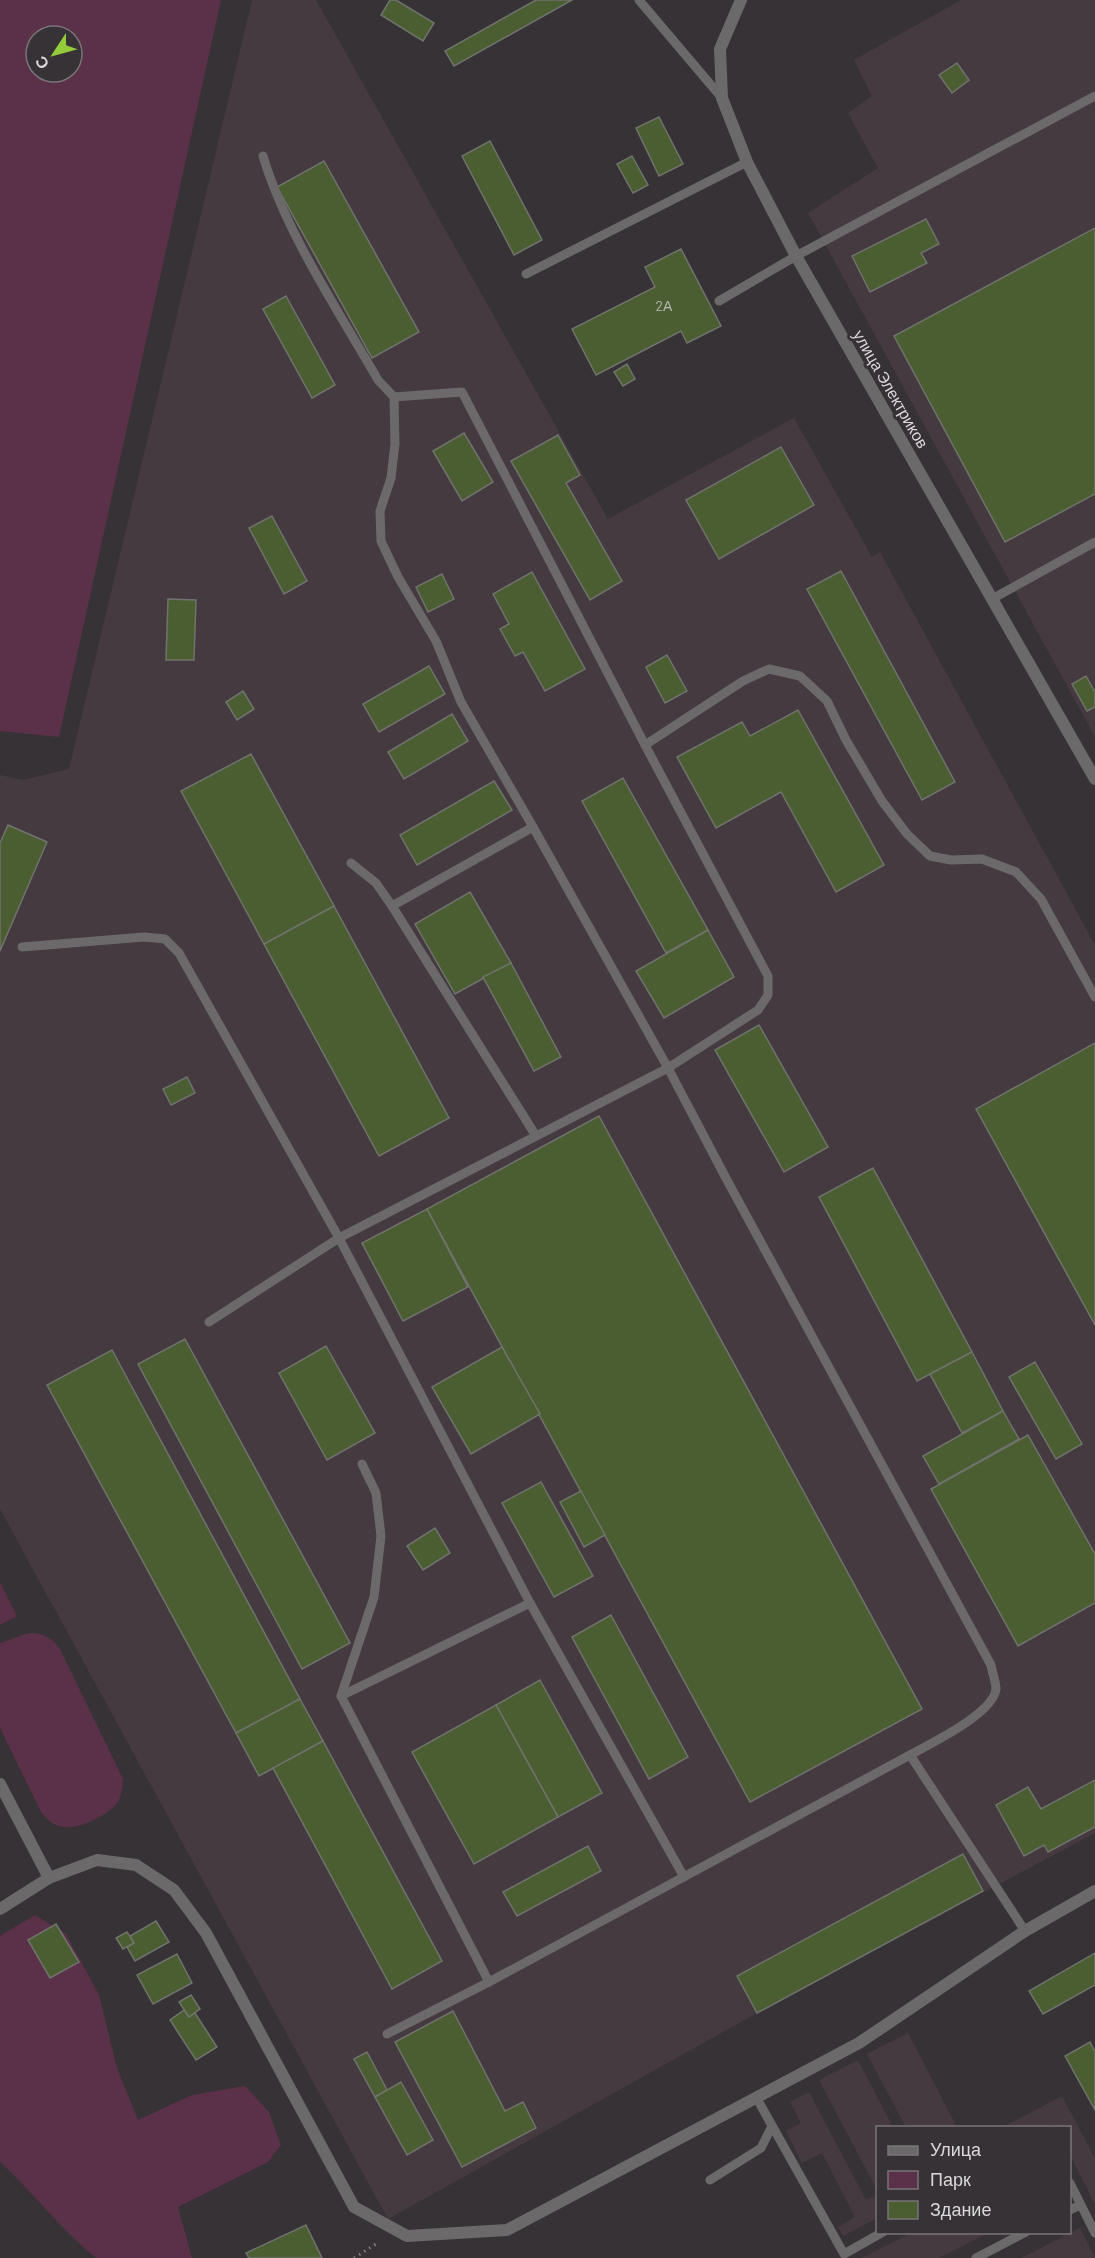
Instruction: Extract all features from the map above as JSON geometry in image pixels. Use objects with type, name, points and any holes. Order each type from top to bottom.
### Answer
[{"type":"street","name":"улица Электриков","points":[[741,0],[720,49],[722,98],[747,162],[796,256],[1095,778]]},
{"type":"street","points":[[0,1784],[49,1878]]},
{"type":"street","points":[[0,1909],[49,1878],[97,1860],[136,1865],[174,1890],[206,1933],[354,2207],[407,2236],[507,2230],[859,2043],[1025,1931],[1095,1891]]},
{"type":"lane","points":[[639,0],[722,98]]},
{"type":"lane","points":[[719,301],[796,256],[1095,96]]},
{"type":"lane","points":[[263,156],[272,185],[292,229],[378,380],[394,397],[395,444],[392,478],[380,511],[381,541],[398,577],[436,640],[461,702],[668,1068],[733,1192],[991,1665],[996,1689],[988,1705],[969,1720],[910,1755],[489,1982],[387,2034]]},
{"type":"lane","points":[[526,274],[747,162]]},
{"type":"lane","points":[[208,1322],[339,1238],[668,1068],[758,1010],[768,995],[768,976],[462,392],[394,397]]},
{"type":"lane","points":[[992,599],[1095,542]]},
{"type":"lane","points":[[645,745],[743,681],[769,669],[800,676],[827,701],[846,740],[882,801],[907,834],[930,856],[951,860],[982,859],[1016,872],[1041,899],[1095,997]]},
{"type":"lane","points":[[392,906],[533,826]]},
{"type":"lane","points":[[351,863],[376,882],[536,1136]]},
{"type":"lane","points":[[21,947],[144,937],[165,939],[179,952],[339,1238],[530,1603],[684,1877]]},
{"type":"lane","points":[[362,1464],[376,1493],[381,1536],[374,1597],[341,1696],[489,1982]]},
{"type":"lane","points":[[341,1696],[530,1603]]},
{"type":"lane","points":[[910,1755],[1025,1931]]},
{"type":"lane","points":[[756,2097],[844,2254],[880,2234]]},
{"type":"lane","points":[[710,2180],[761,2148],[772,2126]]},
{"type":"lane","points":[[1071,2185],[1095,2233]]},
{"type":"lane","points":[[1071,2210],[1080,2205]]},
{"type":"lane","points":[[976,2258],[1022,2234]]},
{"type":"path","points":[[354,2258],[376,2244]]},
{"type":"shaded area","points":[[252,0],[316,0],[608,519],[794,418],[872,557],[880,552],[1095,945],[1095,1833],[757,2013],[388,2219],[0,1509],[0,775],[23,780],[69,769]]},
{"type":"shaded area","points":[[961,0],[1095,0],[1095,737],[808,213],[878,168],[848,113],[872,96],[854,60]]},
{"type":"shaded area","points":[[908,2033],[956,2126],[905,2126],[867,2054]]},
{"type":"shaded area","points":[[858,2060],[892,2126],[876,2126],[876,2188],[819,2080]]},
{"type":"shaded area","points":[[809,2092],[866,2200],[876,2195],[876,2219],[843,2236],[838,2227],[855,2217],[822,2153],[802,2163],[786,2131],[801,2123],[790,2102]]},
{"type":"shaded area","points":[[1062,2096],[1095,2159],[1095,2204],[1071,2157],[1071,2126],[1005,2126]]},
{"type":"shaded area","points":[[1080,2228],[1095,2258],[1021,2258],[1071,2234]]},
{"type":"shaded area","points":[[909,2234],[986,2234],[939,2258],[862,2258]]},
{"type":"green space","points":[[0,0],[221,0],[59,737],[0,731]]},
{"type":"green space","points":[[0,1582],[17,1616],[0,1625]]},
{"type":"green space","points":[[29,1633],[47,1636],[60,1649],[123,1779],[118,1802],[107,1812],[82,1825],[59,1826],[41,1812],[0,1728],[0,1643]]},
{"type":"green space","points":[[35,1915],[66,1934],[99,1995],[117,2068],[138,2120],[192,2095],[245,2086],[269,2112],[281,2145],[268,2162],[178,2207],[192,2258],[96,2258],[71,2236],[0,2162],[0,1936]]},
{"type":"building","points":[[390,0],[396,0],[434,23],[423,41],[381,15]]},
{"type":"building","points":[[536,0],[572,0],[454,66],[445,51]]},
{"type":"building","points":[[957,63],[969,80],[952,93],[939,75]]},
{"type":"building","points":[[659,117],[683,164],[659,176],[636,128]]},
{"type":"building","points":[[490,141],[542,240],[514,255],[462,156]]},
{"type":"building","points":[[632,156],[648,185],[633,193],[617,164]]},
{"type":"building","points":[[324,161],[419,332],[372,358],[277,187]]},
{"type":"building","points":[[926,219],[939,244],[921,253],[927,263],[870,292],[852,256]]},
{"type":"building","points":[[1095,228],[1095,494],[1005,542],[894,336]]},
{"type":"building","points":[[681,249],[721,326],[687,343],[681,331],[596,375],[572,329],[655,287],[645,267]]},
{"type":"building","points":[[286,296],[335,385],[312,398],[263,309]]},
{"type":"building","points":[[627,364],[635,379],[623,386],[614,372]]},
{"type":"building","points":[[464,433],[493,482],[462,501],[433,451]]},
{"type":"building","points":[[558,435],[580,475],[566,483],[622,581],[590,600],[511,461]]},
{"type":"building","points":[[781,447],[814,505],[719,559],[686,500]]},
{"type":"building","points":[[272,516],[307,581],[284,594],[249,528]]},
{"type":"building","points":[[841,571],[955,782],[922,800],[807,589]]},
{"type":"building","points":[[532,572],[585,669],[545,691],[523,652],[515,656],[500,629],[509,624],[493,594]]},
{"type":"building","points":[[442,574],[454,599],[428,612],[416,587]]},
{"type":"building","points":[[168,599],[196,600],[194,660],[166,660]]},
{"type":"building","points":[[667,655],[687,691],[665,703],[646,667]]},
{"type":"building","points":[[429,666],[445,694],[379,732],[363,704]]},
{"type":"building","points":[[1086,676],[1095,692],[1095,707],[1087,711],[1072,684]]},
{"type":"building","points":[[243,691],[254,709],[237,720],[226,702]]},
{"type":"building","points":[[798,710],[884,865],[836,892],[781,792],[716,828],[677,757],[742,722],[750,736]]},
{"type":"building","points":[[452,714],[468,741],[404,779],[388,752]]},
{"type":"building","points":[[251,754],[334,906],[264,944],[181,791]]},
{"type":"building","points":[[623,778],[708,930],[666,953],[582,801]]},
{"type":"building","points":[[494,781],[512,810],[417,865],[400,835]]},
{"type":"building","points":[[8,825],[47,842],[0,951],[0,843]]},
{"type":"building","points":[[470,892],[511,963],[455,994],[415,924]]},
{"type":"building","points":[[334,906],[449,1118],[379,1156],[264,944]]},
{"type":"building","points":[[708,930],[734,977],[664,1018],[636,971]]},
{"type":"building","points":[[511,963],[561,1057],[534,1071],[483,977]]},
{"type":"building","points":[[759,1025],[828,1147],[784,1172],[715,1050]]},
{"type":"building","points":[[1095,1043],[1095,1325],[976,1109]]},
{"type":"building","points":[[187,1077],[195,1093],[171,1105],[163,1089]]},
{"type":"building","points":[[599,1116],[922,1709],[750,1802],[427,1209]]},
{"type":"building","points":[[873,1168],[972,1352],[917,1381],[819,1197]]},
{"type":"building","points":[[427,1209],[468,1287],[403,1321],[362,1243]]},
{"type":"building","points":[[185,1339],[350,1643],[302,1669],[138,1364]]},
{"type":"building","points":[[326,1346],[375,1433],[327,1460],[279,1373]]},
{"type":"building","points":[[502,1347],[540,1414],[471,1454],[432,1387]]},
{"type":"building","points":[[112,1350],[300,1699],[236,1733],[47,1385]]},
{"type":"building","points":[[972,1352],[1003,1411],[962,1433],[930,1374]]},
{"type":"building","points":[[1035,1362],[1082,1444],[1056,1459],[1009,1377]]},
{"type":"building","points":[[1003,1411],[1019,1439],[939,1484],[923,1456]]},
{"type":"building","points":[[1028,1435],[1095,1554],[1095,1603],[1018,1646],[931,1489]]},
{"type":"building","points":[[541,1482],[593,1576],[554,1597],[502,1503]]},
{"type":"building","points":[[581,1491],[605,1535],[584,1547],[560,1502]]},
{"type":"building","points":[[435,1528],[450,1553],[423,1570],[407,1546]]},
{"type":"building","points":[[611,1615],[688,1757],[649,1779],[572,1637]]},
{"type":"building","points":[[540,1680],[602,1793],[558,1817],[496,1705]]},
{"type":"building","points":[[300,1699],[323,1741],[259,1776],[236,1733]]},
{"type":"building","points":[[496,1705],[558,1817],[474,1864],[412,1752]]},
{"type":"building","points":[[323,1741],[442,1961],[392,1989],[273,1768]]},
{"type":"building","points":[[1095,1780],[1095,1827],[1048,1852],[1044,1845],[1024,1856],[996,1805],[1028,1787],[1041,1809]]},
{"type":"building","points":[[588,1846],[601,1871],[517,1916],[503,1892]]},
{"type":"building","points":[[963,1854],[983,1891],[757,2013],[737,1976]]},
{"type":"building","points":[[156,1921],[169,1942],[135,1961],[127,1947],[134,1943],[130,1936]]},
{"type":"building","points":[[56,1924],[79,1962],[50,1978],[28,1940]]},
{"type":"building","points":[[127,1932],[134,1943],[123,1949],[116,1938]]},
{"type":"building","points":[[1095,1953],[1095,1985],[1043,2014],[1029,1991]]},
{"type":"building","points":[[177,1954],[192,1983],[153,2004],[137,1975]]},
{"type":"building","points":[[191,1995],[200,2009],[189,2017],[179,2002]]},
{"type":"building","points":[[184,2010],[189,2017],[195,2013],[217,2047],[196,2060],[170,2020]]},
{"type":"building","points":[[453,2011],[505,2111],[523,2102],[536,2128],[462,2167],[395,2042]]},
{"type":"building","points":[[1090,2042],[1095,2052],[1095,2110],[1065,2056]]},
{"type":"building","points":[[367,2052],[387,2090],[375,2097],[354,2059]]},
{"type":"building","points":[[401,2082],[433,2140],[407,2155],[375,2097]]},
{"type":"building","points":[[306,2225],[322,2258],[249,2258],[246,2253]]}]
